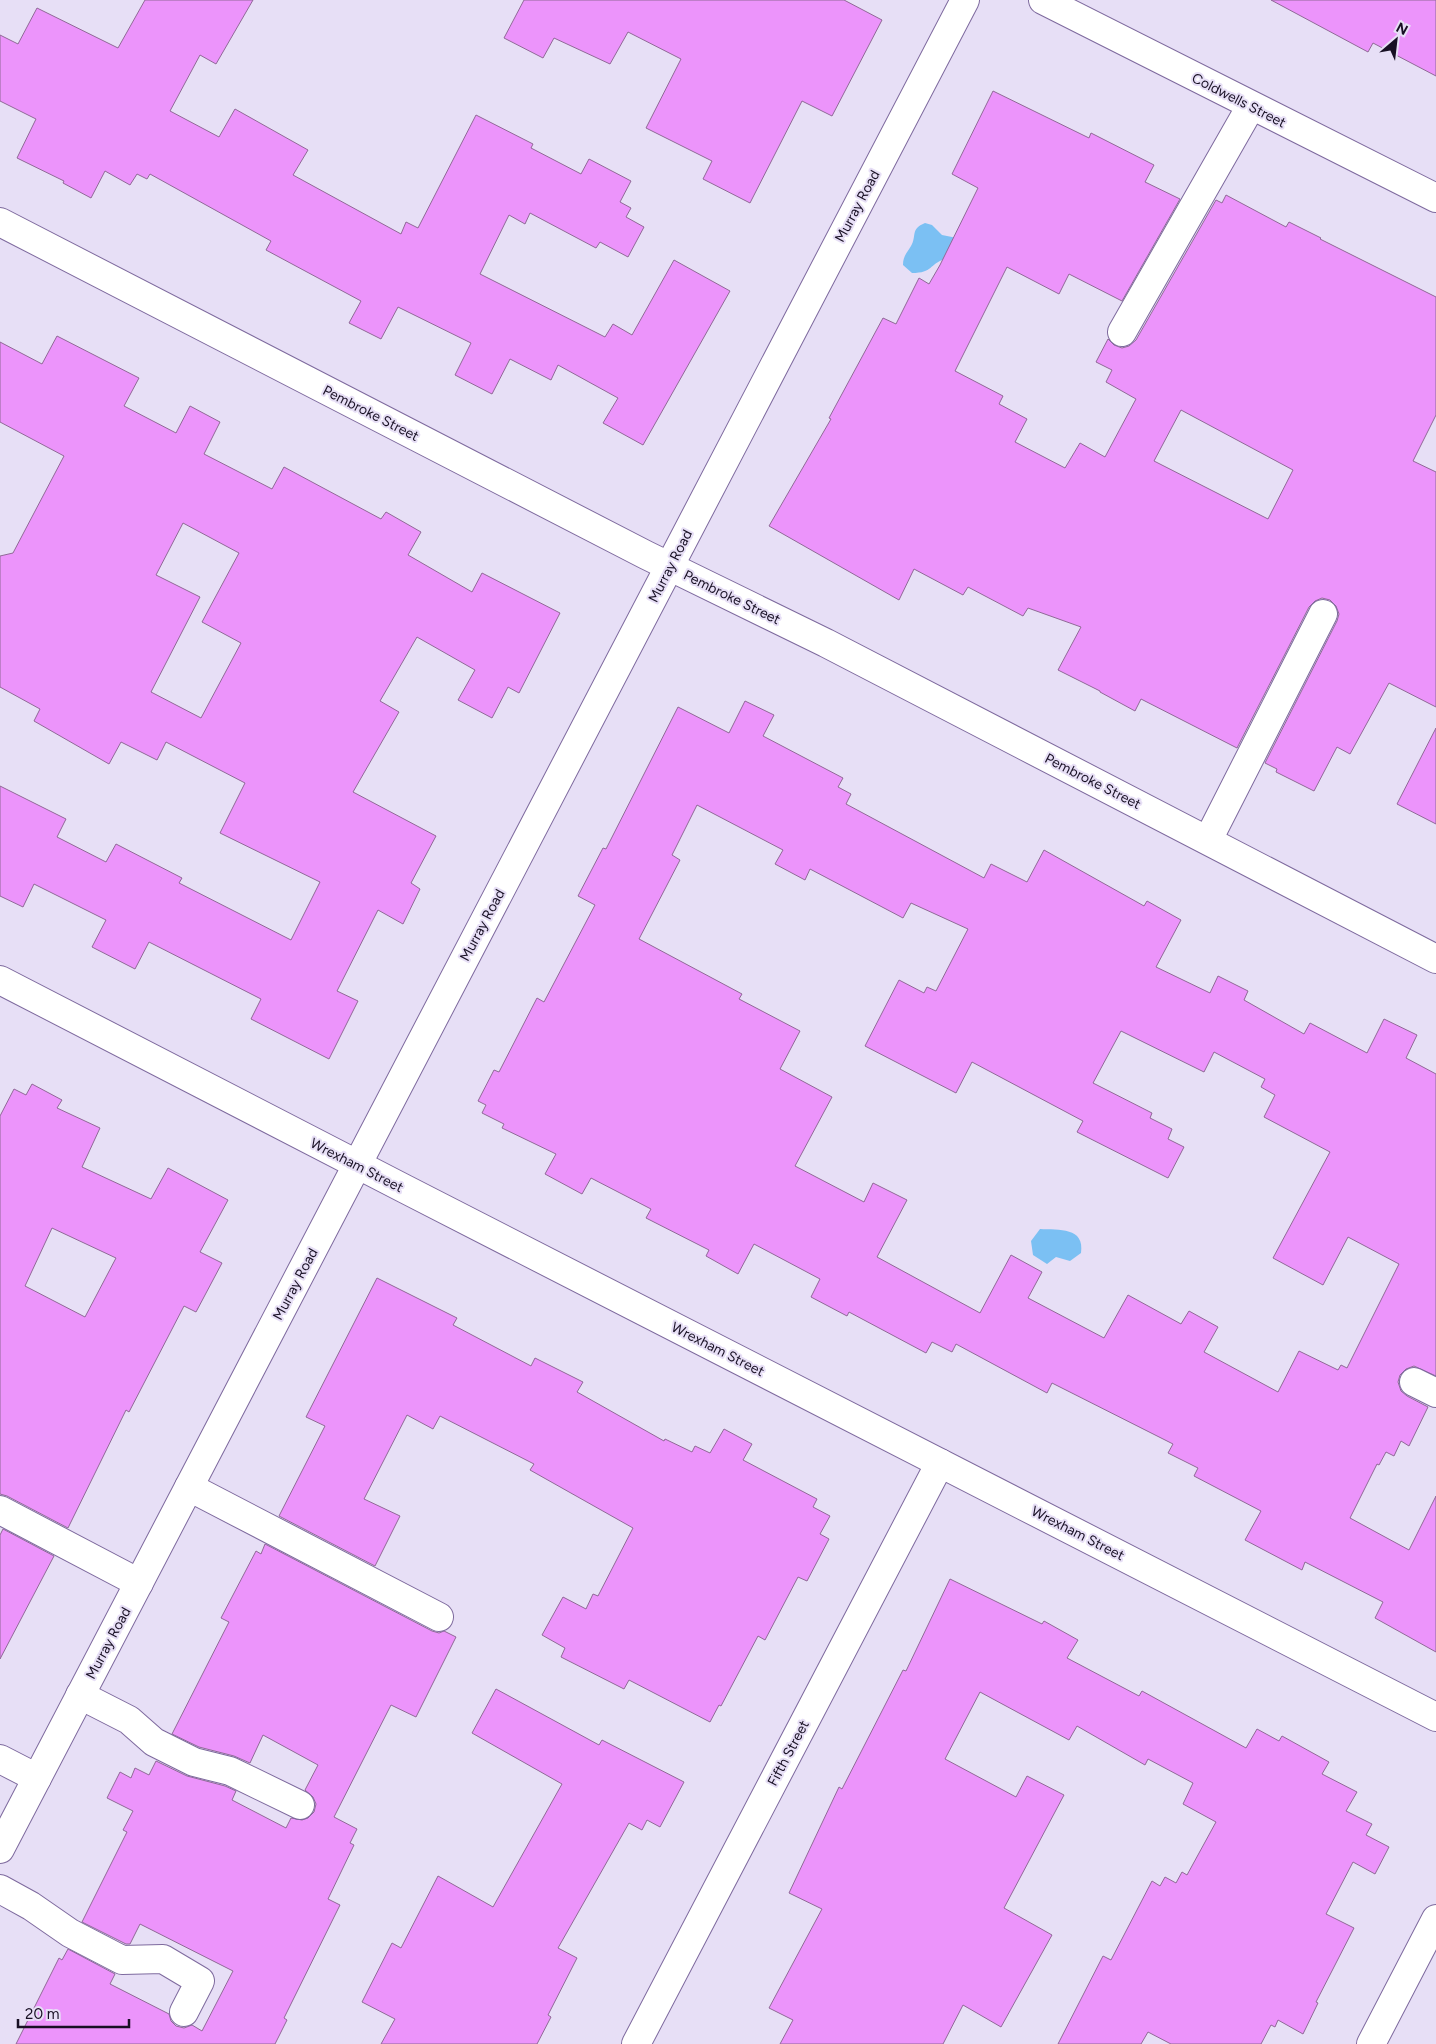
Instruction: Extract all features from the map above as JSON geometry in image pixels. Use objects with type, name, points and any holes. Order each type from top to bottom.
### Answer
[{"type":"street","name":"Murray Road","points":[[0,1849],[965,0]]},
{"type":"street","name":"Coldwells Street","points":[[1042,0],[1436,198]]},
{"type":"street","points":[[1122,332],[1251,106]]},
{"type":"street","name":"Pembroke Street","points":[[0,222],[669,566],[826,642],[1436,959]]},
{"type":"street","points":[[1208,840],[1323,614]]},
{"type":"street","name":"Wrexham Street","points":[[0,980],[357,1165],[1436,1717]]},
{"type":"street","name":"Fifth Street","points":[[636,2044],[940,1463]]},
{"type":"street","points":[[190,1487],[439,1617]]},
{"type":"street","points":[[0,1510],[139,1582]]},
{"type":"street","points":[[80,1695],[129,1720],[154,1742],[194,1762],[230,1771],[300,1805]]},
{"type":"street","points":[[0,1758],[37,1778]]},
{"type":"street","points":[[0,1888],[32,1906],[70,1933],[122,1960],[163,1959],[200,1981],[184,2012]]},
{"type":"street","points":[[1371,2044],[1436,1918]]},
{"type":"water","points":[[925,223],[932,225],[942,235],[957,238],[945,259],[924,272],[912,273],[903,265],[904,259],[913,242],[917,228]]},
{"type":"water","points":[[1040,1229],[1062,1230],[1075,1234],[1079,1238],[1081,1253],[1070,1261],[1056,1257],[1047,1264],[1033,1255],[1031,1241]]},
{"type":"building","points":[[145,0],[253,0],[216,64],[200,55],[170,111],[219,137],[235,109],[308,150],[293,175],[401,234],[406,222],[418,228],[476,115],[533,144],[531,148],[581,174],[589,159],[631,181],[620,202],[631,208],[626,217],[644,227],[628,257],[600,242],[596,248],[530,213],[525,224],[509,215],[480,274],[605,337],[613,324],[632,335],[674,260],[730,291],[643,445],[603,423],[618,398],[558,365],[551,380],[510,359],[492,394],[455,375],[471,343],[398,307],[381,339],[349,323],[361,301],[266,250],[271,241],[150,174],[147,179],[137,174],[130,185],[105,171],[91,198],[63,183],[64,181],[17,158],[36,119],[0,101],[0,35],[18,44],[37,8],[118,48]]},
{"type":"building","points":[[524,0],[844,0],[882,20],[832,116],[802,101],[750,203],[703,179],[712,161],[646,128],[681,59],[628,32],[610,64],[554,38],[543,58],[504,38]]},
{"type":"building","points":[[1271,0],[1436,0],[1436,76],[1373,43],[1368,52]]},
{"type":"building","points":[[993,91],[1089,138],[1091,133],[1154,165],[1145,182],[1180,199],[1122,301],[1069,274],[1059,294],[1007,267],[955,371],[1003,396],[999,404],[1027,419],[1015,442],[1065,468],[1080,443],[1105,457],[1136,399],[1106,382],[1112,370],[1096,362],[1108,339],[1114,345],[1122,348],[1129,346],[1136,340],[1216,200],[1222,203],[1226,195],[1286,227],[1289,222],[1436,297],[1436,415],[1413,461],[1436,472],[1436,707],[1389,683],[1350,754],[1337,747],[1314,791],[1276,772],[1277,769],[1265,763],[1337,621],[1339,614],[1336,606],[1330,600],[1322,598],[1315,601],[1309,607],[1237,748],[1141,699],[1135,711],[1058,670],[1081,627],[1028,608],[1023,616],[968,587],[963,595],[914,569],[899,600],[769,526],[831,419],[829,418],[883,318],[896,324],[919,278],[929,284],[940,265],[978,188],[952,174]],"holes":[[[1181,410],[1293,470],[1268,519],[1154,461]]]},
{"type":"building","points":[[57,336],[139,378],[124,406],[176,433],[190,406],[220,422],[204,454],[272,489],[284,467],[381,519],[386,512],[421,532],[408,555],[472,592],[482,573],[560,613],[519,693],[508,687],[492,718],[458,700],[475,670],[417,637],[380,701],[399,712],[353,792],[436,836],[411,883],[420,889],[403,924],[378,910],[337,991],[358,1001],[329,1059],[251,1019],[261,999],[149,942],[135,969],[92,947],[106,920],[34,884],[23,907],[0,896],[0,786],[66,819],[57,837],[106,862],[116,844],[182,878],[179,883],[291,940],[320,882],[220,833],[245,783],[166,742],[157,760],[121,742],[109,764],[34,721],[40,709],[0,687],[0,556],[13,553],[64,456],[0,422],[0,342],[42,364]],"holes":[[[183,523],[239,553],[202,622],[241,643],[201,718],[151,692],[200,597],[156,575]]]},
{"type":"building","points":[[745,701],[774,715],[763,736],[843,778],[838,787],[851,794],[846,804],[984,878],[991,864],[1027,882],[1044,850],[1144,906],[1147,901],[1181,920],[1156,967],[1210,993],[1218,976],[1248,991],[1244,1000],[1304,1034],[1310,1023],[1367,1053],[1384,1019],[1417,1035],[1406,1058],[1436,1074],[1436,1376],[1414,1366],[1406,1369],[1400,1375],[1398,1382],[1401,1391],[1428,1407],[1409,1446],[1401,1441],[1394,1456],[1386,1452],[1379,1465],[1377,1464],[1350,1518],[1409,1550],[1436,1496],[1436,1652],[1375,1618],[1383,1602],[1305,1562],[1302,1570],[1245,1540],[1261,1511],[1194,1476],[1198,1468],[1168,1453],[1173,1444],[1052,1383],[1047,1393],[956,1344],[952,1352],[932,1342],[926,1353],[849,1312],[847,1316],[811,1297],[820,1279],[754,1244],[738,1274],[706,1256],[709,1250],[646,1218],[651,1209],[591,1178],[582,1194],[545,1174],[556,1154],[502,1128],[504,1124],[482,1113],[486,1105],[478,1101],[494,1070],[499,1072],[537,998],[544,1002],[595,905],[578,896],[603,848],[606,849],[678,707],[729,733]],"holes":[[[697,805],[783,850],[775,864],[805,880],[810,869],[903,918],[911,903],[968,929],[936,991],[927,987],[924,993],[899,980],[865,1046],[956,1093],[972,1062],[1083,1121],[1077,1132],[1168,1178],[1184,1147],[1168,1139],[1172,1129],[1150,1118],[1152,1113],[1093,1083],[1121,1031],[1204,1072],[1214,1052],[1265,1079],[1261,1087],[1275,1095],[1264,1117],[1330,1152],[1273,1258],[1323,1285],[1348,1237],[1399,1264],[1347,1368],[1341,1365],[1338,1370],[1299,1351],[1278,1392],[1204,1352],[1218,1327],[1189,1311],[1181,1324],[1128,1295],[1104,1338],[1028,1298],[1042,1272],[1011,1255],[980,1313],[877,1257],[907,1200],[873,1183],[864,1202],[795,1166],[832,1097],[780,1069],[800,1031],[739,999],[742,994],[639,939],[680,860],[672,855]]]},
{"type":"building","points":[[1436,728],[1436,824],[1397,804]]},
{"type":"building","points":[[32,1084],[62,1100],[57,1108],[100,1128],[82,1167],[151,1199],[168,1168],[228,1200],[200,1252],[222,1263],[196,1312],[184,1306],[129,1412],[126,1410],[68,1528],[0,1494],[0,1116],[14,1089],[26,1095]],"holes":[[[52,1228],[116,1258],[85,1317],[25,1286]]]},
{"type":"building","points":[[377,1278],[457,1318],[453,1325],[531,1366],[535,1358],[583,1382],[577,1392],[664,1441],[665,1439],[692,1452],[695,1446],[710,1453],[724,1429],[752,1444],[743,1460],[817,1499],[813,1507],[830,1516],[820,1534],[829,1539],[807,1581],[798,1577],[765,1640],[758,1636],[721,1706],[719,1705],[710,1722],[629,1680],[624,1689],[561,1657],[565,1648],[542,1635],[563,1597],[586,1609],[593,1594],[598,1596],[633,1528],[530,1470],[534,1464],[440,1416],[433,1429],[407,1415],[364,1499],[400,1516],[375,1566],[279,1516],[325,1426],[306,1417]]},
{"type":"building","points":[[3,1529],[54,1556],[0,1659],[0,1535]]},
{"type":"building","points":[[265,1544],[432,1631],[439,1633],[444,1631],[456,1637],[416,1717],[391,1705],[334,1817],[357,1829],[350,1843],[354,1845],[328,1899],[340,1905],[284,2018],[287,2020],[275,2044],[16,2044],[59,1958],[62,1960],[68,1949],[115,1974],[110,1984],[169,2014],[171,2021],[176,2026],[184,2028],[192,2025],[202,2031],[233,1971],[140,1924],[130,1944],[126,1944],[82,1922],[127,1832],[123,1830],[133,1811],[107,1798],[120,1772],[131,1778],[135,1768],[149,1775],[156,1761],[187,1776],[225,1786],[236,1791],[232,1800],[286,1828],[291,1818],[302,1820],[308,1818],[314,1812],[316,1804],[313,1797],[305,1790],[318,1765],[263,1735],[250,1763],[234,1756],[199,1747],[172,1734],[229,1622],[221,1618],[256,1551],[261,1554]]},
{"type":"building","points":[[950,1579],[1042,1624],[1044,1621],[1078,1640],[1067,1658],[1139,1696],[1142,1691],[1246,1748],[1257,1729],[1279,1741],[1282,1736],[1329,1762],[1322,1774],[1357,1792],[1346,1811],[1372,1824],[1366,1835],[1389,1847],[1375,1874],[1353,1862],[1326,1914],[1354,1928],[1316,2002],[1318,2003],[1303,2034],[1278,2020],[1275,2027],[1271,2025],[1261,2044],[1171,2044],[1148,2032],[1141,2044],[1058,2044],[1103,1956],[1111,1960],[1152,1881],[1160,1886],[1165,1877],[1176,1883],[1182,1872],[1187,1875],[1216,1822],[1183,1804],[1193,1783],[1148,1759],[1145,1765],[1077,1726],[1069,1740],[980,1692],[945,1759],[1016,1797],[1027,1776],[1064,1795],[1004,1908],[1052,1935],[1001,2027],[963,2005],[943,2044],[780,2044],[793,2020],[769,2008],[822,1909],[789,1893],[839,1787],[842,1789],[903,1670],[906,1671]]},
{"type":"building","points":[[496,1689],[599,1745],[602,1740],[684,1782],[660,1827],[647,1820],[642,1830],[629,1823],[558,1948],[577,1958],[548,2015],[551,2017],[537,2044],[381,2044],[395,2019],[362,2002],[392,1943],[401,1948],[438,1876],[493,1907],[562,1784],[472,1733]]}]
